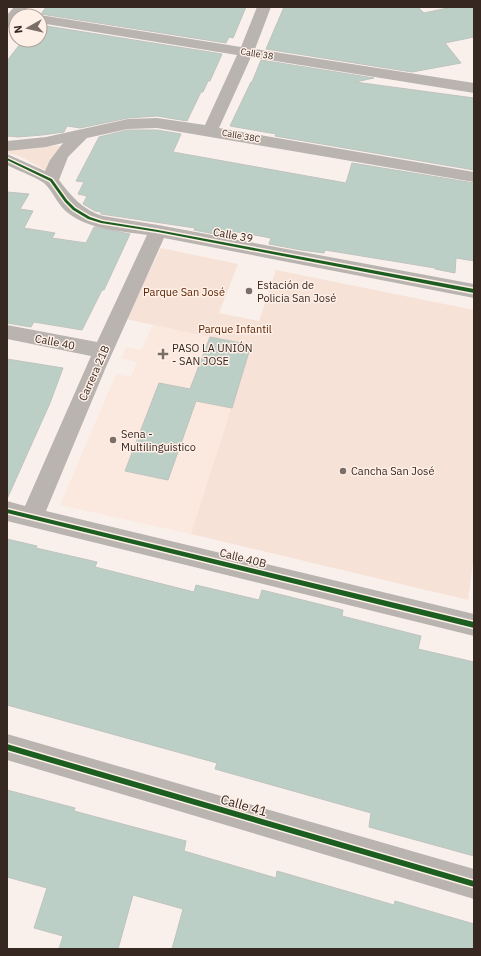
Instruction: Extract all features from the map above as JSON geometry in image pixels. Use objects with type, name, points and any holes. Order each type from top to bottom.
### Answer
[{"type":"street","points":[[210,130],[246,52],[264,7]]},
{"type":"street","name":"Calle 38","points":[[48,20],[474,88]]},
{"type":"street","name":"Calle 38C","points":[[7,146],[46,142],[113,126],[157,123],[210,130],[474,177]]},
{"type":"street","points":[[51,180],[54,168],[59,158],[83,133]]},
{"type":"street","name":"Calle 39","points":[[7,159],[51,180],[66,201],[74,209],[89,218],[102,222],[158,231],[474,291]]},
{"type":"street","name":"Carrera 21B","points":[[32,516],[158,231]]},
{"type":"street","name":"Calle 40","points":[[7,332],[104,351]]},
{"type":"street","name":"Calle 40B","points":[[7,511],[474,625]]},
{"type":"street","name":"Calle 41","points":[[7,747],[474,884]]},
{"type":"shaded area","name":"Sena - Multilinguistico","points":[[153,325],[210,337],[190,389],[159,383],[125,471],[168,480],[196,401],[231,408],[191,534],[60,505],[116,374],[131,377],[137,362],[121,358],[126,347],[141,350]]},
{"type":"green space","points":[[65,145],[47,171],[19,156],[7,153],[7,150]]},
{"type":"green space","name":"Cancha San José","points":[[161,248],[238,264],[219,313],[259,321],[276,270],[474,310],[474,555],[468,600],[191,534],[251,346],[126,319]]},
{"type":"building","points":[[246,7],[233,38],[229,37],[226,43],[48,15],[48,8],[45,8]]},
{"type":"building","points":[[284,7],[418,7],[424,13],[452,7],[474,7],[474,37],[445,43],[461,63],[412,72],[266,49]]},
{"type":"building","points":[[48,26],[222,54],[210,81],[208,81],[203,92],[201,92],[187,121],[157,116],[128,118],[80,128],[67,126],[64,132],[18,137],[7,136],[7,61],[17,48],[48,48]]},
{"type":"building","points":[[261,60],[374,78],[355,82],[474,98],[474,170],[275,136],[276,134],[230,126],[252,82]]},
{"type":"building","points":[[128,130],[157,130],[181,134],[173,152],[346,183],[352,163],[474,183],[474,261],[456,258],[455,273],[435,268],[325,250],[324,253],[269,244],[271,238],[237,232],[235,238],[194,230],[195,228],[101,214],[101,212],[95,211],[83,204],[87,196],[78,194],[84,182],[76,181],[99,137]]},
{"type":"building","points":[[7,192],[29,194],[20,209],[33,211],[24,228],[55,233],[52,238],[86,243],[94,227],[130,234],[104,290],[102,290],[82,330],[34,322],[31,327],[7,323]]},
{"type":"building","points":[[210,337],[251,345],[232,408],[196,401],[168,480],[125,471],[159,383],[190,389]]},
{"type":"building","points":[[7,359],[63,368],[50,403],[7,499]]},
{"type":"building","points":[[7,539],[37,546],[36,548],[97,562],[95,567],[194,592],[196,585],[259,600],[262,590],[343,610],[342,616],[421,636],[418,649],[474,662],[474,856],[369,827],[371,813],[215,769],[217,763],[7,705]]},
{"type":"building","points":[[7,790],[75,808],[74,811],[186,841],[184,851],[276,878],[277,871],[394,905],[395,901],[474,924],[474,949],[172,949],[183,909],[133,895],[118,949],[59,949],[63,936],[34,928],[47,888],[7,877]]},
{"type":"cycle path","points":[[7,159],[51,180],[66,201],[74,209],[89,218],[102,222],[158,231],[474,291]]},
{"type":"cycle path","points":[[7,511],[474,625]]},
{"type":"cycle path","points":[[7,747],[474,884]]},
{"type":"place","name":"Estación de Policia San José","points":[[249,291]]},
{"type":"place","name":"PASO LA UNIÓN - SAN JOSE","points":[[163,354]]},
{"type":"place","name":"Sena - Multilinguistico","points":[[113,440]]},
{"type":"place","name":"Cancha San José","points":[[343,471]]},
{"type":"park label","name":"Parque San José","points":[[184,292]]},
{"type":"park label","name":"Parque Infantil","points":[[235,329]]}]
